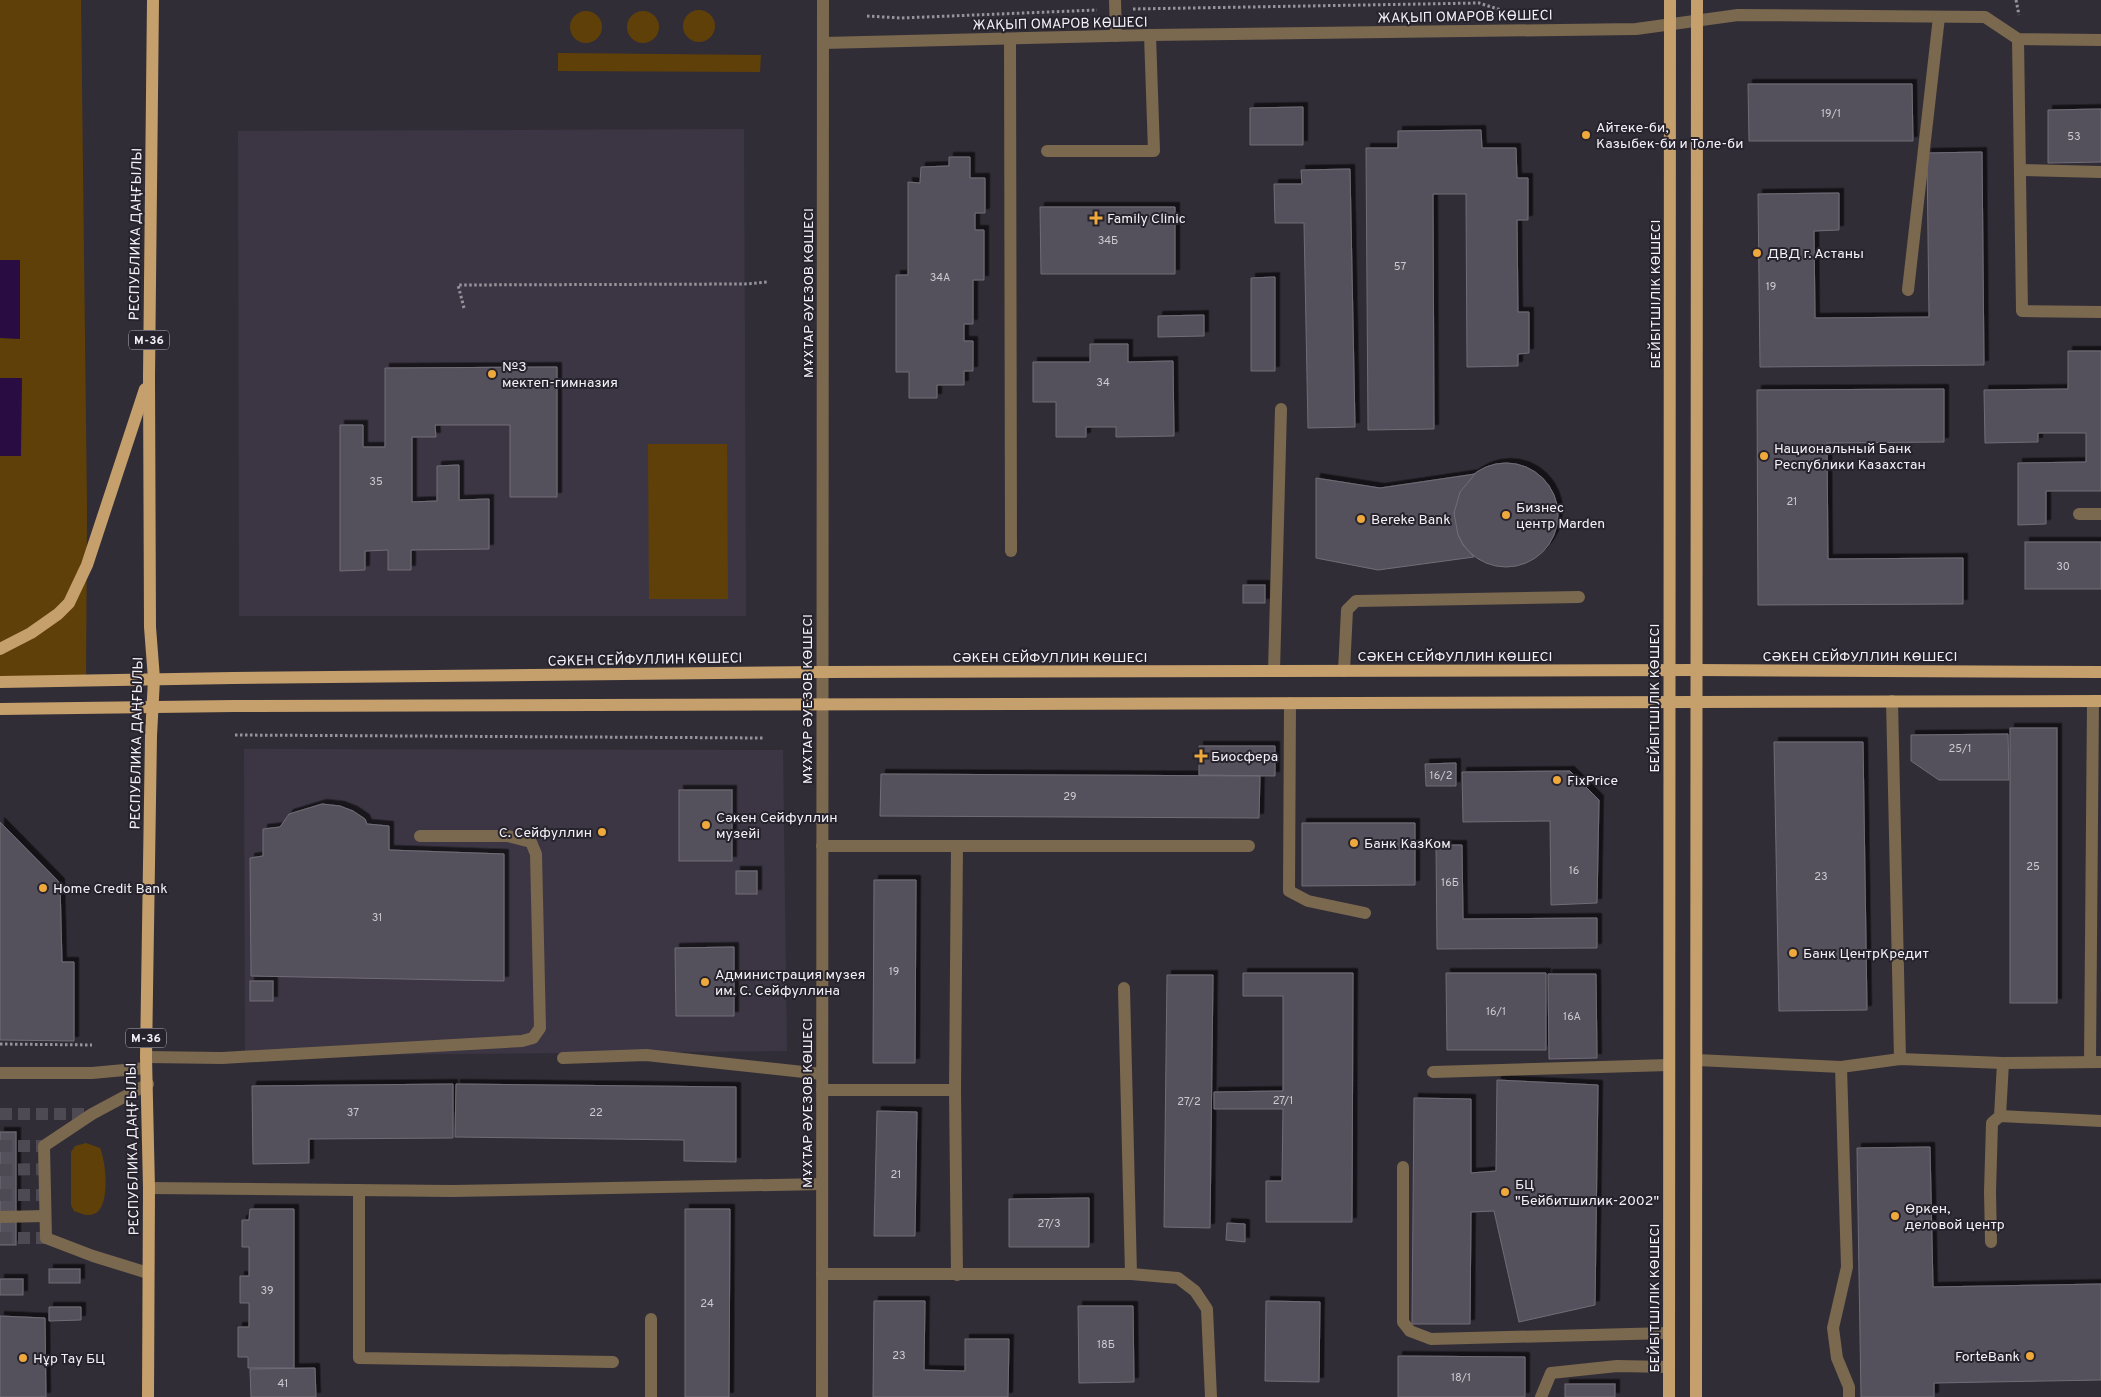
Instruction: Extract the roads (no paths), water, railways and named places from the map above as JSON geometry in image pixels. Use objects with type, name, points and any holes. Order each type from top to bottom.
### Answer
[{"type":"main road","name":"РЕСПУБЛИКА ДАҢҒЫЛЫ","points":[[148,1397],[149,1188],[146,1062],[154,679],[150,627],[149,377],[153,0]]},
{"type":"main road","name":"БЕЙБІТШІЛІК КӨШЕСІ","points":[[1669,1397],[1670,0]]},
{"type":"main road","points":[[1696,1397],[1697,0]]},
{"type":"main road","points":[[0,649],[31,634],[58,614],[69,603],[87,565],[149,377]]},
{"type":"main road","name":"СӘКЕН СЕЙФУЛЛИН КӨШЕСІ","points":[[0,682],[822,672],[1698,670],[2101,672]]},
{"type":"main road","points":[[0,710],[152,707],[823,704],[2097,701]]},
{"type":"street","name":"МҰХТАР ӘУЕЗОВ КӨШЕСІ","points":[[822,1397],[823,0]]},
{"type":"street","points":[[1115,5],[1116,36]]},
{"type":"street","name":"ЖАҚЫП ОМАРОВ КӨШЕСІ","points":[[823,43],[1116,36],[1612,30],[1671,25],[1738,15],[1985,17],[2018,39]]},
{"type":"street","points":[[1908,290],[1939,17]]},
{"type":"street","points":[[1047,151],[1154,151],[1150,36]]},
{"type":"street","points":[[1010,39],[1011,552]]},
{"type":"street","points":[[2101,40],[2018,39],[2022,311],[2101,312]]},
{"type":"street","points":[[2020,170],[2101,172]]},
{"type":"street","points":[[1274,671],[1282,410]]},
{"type":"street","points":[[2080,514],[2101,514]]},
{"type":"street","points":[[1344,671],[1347,610],[1356,601],[1579,597]]},
{"type":"street","points":[[1892,701],[1900,1059]]},
{"type":"street","points":[[1697,1060],[1841,1067],[1900,1059],[2095,1062],[2097,701]]},
{"type":"street","points":[[1290,703],[1289,891],[1308,901],[1364,913]]},
{"type":"street","points":[[0,1073],[92,1073],[146,1062],[513,1042],[534,1038],[540,1028],[536,854],[531,842],[508,836],[420,836]]},
{"type":"street","points":[[822,846],[1249,846]]},
{"type":"street","points":[[957,846],[955,1090],[957,1275]]},
{"type":"street","points":[[1124,988],[1131,1274]]},
{"type":"street","points":[[563,1058],[646,1055],[822,1074]]},
{"type":"street","points":[[2000,1116],[2003,1062]]},
{"type":"street","points":[[1433,1072],[1669,1065]]},
{"type":"street","points":[[1841,1067],[1847,1267],[1833,1328],[1837,1358],[1849,1387],[1849,1397]]},
{"type":"street","points":[[148,1084],[92,1114],[44,1146],[46,1238],[93,1256],[148,1273]]},
{"type":"street","points":[[822,1090],[955,1090]]},
{"type":"street","points":[[1991,1242],[1992,1123],[2000,1116],[2101,1121]]},
{"type":"street","points":[[1403,1167],[1403,1322],[1410,1331],[1431,1339],[1669,1333]]},
{"type":"street","points":[[149,1188],[452,1191],[822,1184]]},
{"type":"street","points":[[359,1190],[359,1358],[613,1362]]},
{"type":"street","points":[[0,1216],[45,1216]]},
{"type":"street","points":[[822,1274],[1131,1274],[1178,1278],[1195,1291],[1207,1309],[1211,1397]]},
{"type":"street","points":[[651,1319],[651,1397]]},
{"type":"street","points":[[1541,1397],[1551,1373],[1617,1366],[1669,1367]]},
{"type":"tunnel","points":[[0,1114],[92,1114]]},
{"type":"tunnel","points":[[0,1146],[44,1146]]},
{"type":"tunnel","points":[[0,1170],[45,1169]]},
{"type":"tunnel","points":[[0,1195],[45,1195]]},
{"type":"tunnel","points":[[0,1238],[46,1238]]},
{"type":"place","name":"Айтеке-би, Казыбек-би и Толе-би","points":[[1586,135]]},
{"type":"place","name":"Family Clinic","points":[[1096,218]]},
{"type":"place","name":"ДВД г. Астаны","points":[[1757,253]]},
{"type":"place","name":"№3 мектеп-гимназия","points":[[492,374]]},
{"type":"place","name":"Национальный Банк Республики Казахстан","points":[[1764,456]]},
{"type":"place","name":"Бизнес центр Marden","points":[[1506,515]]},
{"type":"place","name":"Bereke Bank","points":[[1361,519]]},
{"type":"place","name":"Биосфера","points":[[1201,756]]},
{"type":"place","name":"FixPrice","points":[[1557,780]]},
{"type":"place","name":"Сәкен Сейфуллин музейі","points":[[706,825]]},
{"type":"place","name":"С. Сейфуллин","points":[[602,832]]},
{"type":"place","name":"Банк КазКом","points":[[1354,843]]},
{"type":"place","name":"Home Credit Bank","points":[[43,888]]},
{"type":"place","name":"Банк ЦентрКредит","points":[[1793,953]]},
{"type":"place","name":"Администрация музея им. С. Сейфуллина","points":[[705,982]]},
{"type":"place","name":"БЦ \"Бейбитшилик-2002\"","points":[[1505,1192]]},
{"type":"place","name":"Өркен, деловой центр","points":[[1895,1216]]},
{"type":"place","name":"ForteBank","points":[[2030,1356]]},
{"type":"place","name":"Нұр Тау БЦ","points":[[23,1358]]}]
